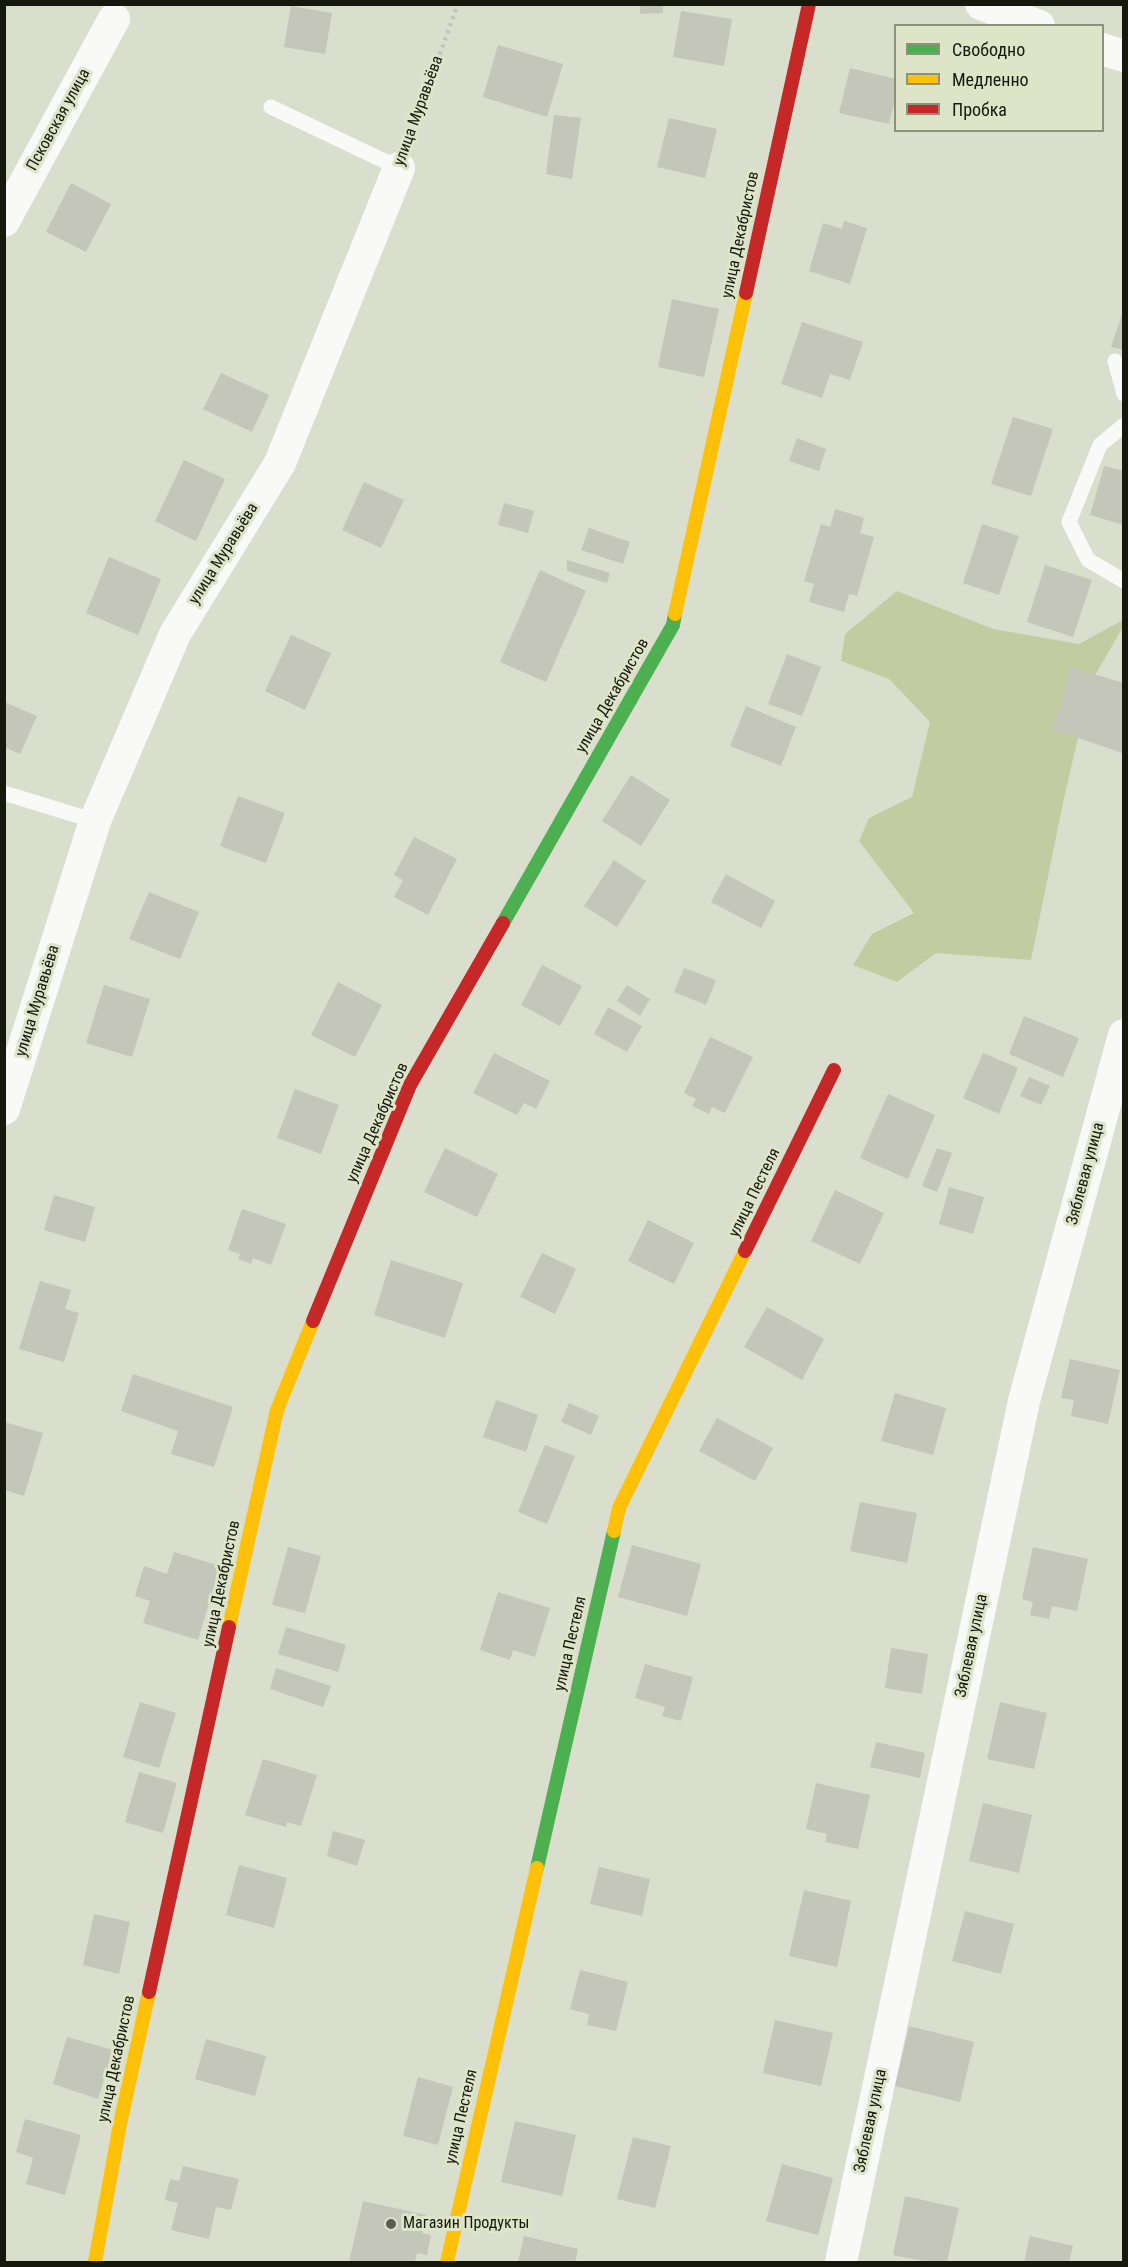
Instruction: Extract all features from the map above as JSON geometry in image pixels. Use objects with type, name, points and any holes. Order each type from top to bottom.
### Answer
[{"type":"street","name":"улица Декабристов","points":[[95,2262],[120,2124],[277,1410],[410,1085],[673,625],[809,4]]},
{"type":"street","points":[[981,4],[1034,24]]},
{"type":"street","name":"Псковская улица","points":[[4,221],[114,19]]},
{"type":"street","points":[[1104,50],[1124,57]]},
{"type":"street","name":"улица Муравьёва","points":[[4,1109],[95,821],[175,634],[280,463],[399,168]]},
{"type":"street","name":"Зяблевая улица","points":[[841,2262],[1024,1401],[1124,1035]]},
{"type":"street","name":"улица Пестеля","points":[[447,2262],[619,1508],[834,1070]]},
{"type":"lane","points":[[271,107],[399,168]]},
{"type":"lane","points":[[1115,362],[1124,394]]},
{"type":"lane","points":[[1124,425],[1100,445],[1069,522],[1088,560],[1124,581]]},
{"type":"lane","points":[[4,793],[95,821]]},
{"type":"path","name":"улица Муравьёва","points":[[399,168],[458,4]]},
{"type":"green space","points":[[897,591],[993,629],[1079,644],[1123,620],[1123,627],[1091,682],[1064,798],[1031,960],[936,953],[897,982],[853,965],[872,934],[914,913],[859,841],[869,818],[912,797],[930,722],[889,679],[841,661],[845,634]]},
{"type":"building","points":[[640,4],[663,4],[663,13],[640,14]]},
{"type":"building","points":[[291,6],[332,13],[325,54],[284,47]]},
{"type":"building","points":[[681,11],[732,19],[724,66],[673,57]]},
{"type":"building","points":[[498,45],[563,64],[547,117],[483,97]]},
{"type":"building","points":[[850,68],[894,79],[894,104],[889,124],[839,113]]},
{"type":"building","points":[[554,115],[581,118],[572,179],[546,174]]},
{"type":"building","points":[[669,118],[717,129],[705,178],[657,167]]},
{"type":"building","points":[[71,183],[111,204],[86,252],[46,232]]},
{"type":"building","points":[[844,221],[867,228],[850,284],[809,271],[823,223],[842,229]]},
{"type":"building","points":[[672,299],[719,309],[704,377],[658,367]]},
{"type":"building","points":[[1124,309],[1124,350],[1111,347]]},
{"type":"building","points":[[802,322],[863,342],[850,380],[830,374],[822,398],[781,384]]},
{"type":"building","points":[[221,373],[269,395],[252,432],[203,409]]},
{"type":"building","points":[[1013,417],[1053,429],[1031,496],[991,484]]},
{"type":"building","points":[[797,438],[826,449],[819,471],[789,461]]},
{"type":"building","points":[[184,460],[225,479],[196,541],[155,521]]},
{"type":"building","points":[[1104,466],[1124,471],[1124,525],[1090,515]]},
{"type":"building","points":[[364,482],[404,500],[381,548],[342,530]]},
{"type":"building","points":[[504,503],[534,511],[528,533],[498,525]]},
{"type":"building","points":[[835,509],[864,518],[860,533],[874,537],[857,596],[849,594],[844,612],[809,602],[814,584],[804,581],[821,524],[830,527]]},
{"type":"building","points":[[982,524],[1019,536],[999,595],[963,583]]},
{"type":"building","points":[[589,528],[630,542],[623,564],[581,550]]},
{"type":"building","points":[[109,557],[161,579],[138,635],[86,613]]},
{"type":"building","points":[[567,560],[610,573],[607,583],[567,571]]},
{"type":"building","points":[[1045,565],[1092,580],[1073,637],[1027,622]]},
{"type":"building","points":[[540,570],[586,591],[546,682],[500,662]]},
{"type":"building","points":[[291,635],[331,653],[305,710],[265,691]]},
{"type":"building","points":[[787,654],[821,667],[802,716],[768,704]]},
{"type":"building","points":[[1070,667],[1124,683],[1122,753],[1053,729]]},
{"type":"building","points":[[4,702],[37,716],[20,754],[4,747]]},
{"type":"building","points":[[746,706],[796,727],[781,766],[730,746]]},
{"type":"building","points":[[631,775],[670,800],[641,846],[602,821]]},
{"type":"building","points":[[238,796],[285,813],[266,863],[220,846]]},
{"type":"building","points":[[414,837],[457,859],[428,915],[394,897],[403,880],[394,875]]},
{"type":"building","points":[[614,860],[646,881],[617,927],[584,906]]},
{"type":"building","points":[[726,874],[775,901],[761,928],[711,902]]},
{"type":"building","points":[[149,892],[199,912],[180,959],[129,939]]},
{"type":"building","points":[[542,965],[582,986],[560,1026],[521,1005]]},
{"type":"building","points":[[684,968],[716,980],[706,1005],[674,992]]},
{"type":"building","points":[[338,982],[382,1005],[355,1057],[311,1035]]},
{"type":"building","points":[[104,985],[150,999],[132,1057],[86,1043]]},
{"type":"building","points":[[627,985],[650,999],[640,1016],[617,1001]]},
{"type":"building","points":[[608,1007],[642,1026],[627,1052],[594,1034]]},
{"type":"building","points":[[1024,1016],[1079,1038],[1063,1077],[1009,1054]]},
{"type":"building","points":[[710,1037],[753,1057],[725,1113],[712,1107],[709,1114],[692,1106],[696,1099],[684,1093]]},
{"type":"building","points":[[494,1053],[550,1081],[536,1109],[524,1103],[517,1115],[473,1093]]},
{"type":"building","points":[[983,1053],[1018,1068],[999,1114],[963,1098]]},
{"type":"building","points":[[1029,1077],[1050,1086],[1041,1105],[1020,1096]]},
{"type":"building","points":[[295,1089],[339,1105],[321,1154],[277,1138]]},
{"type":"building","points":[[888,1094],[935,1115],[908,1179],[860,1158]]},
{"type":"building","points":[[445,1148],[498,1174],[477,1217],[424,1192]]},
{"type":"building","points":[[937,1148],[952,1153],[937,1192],[922,1186]]},
{"type":"building","points":[[949,1187],[984,1197],[973,1234],[939,1224]]},
{"type":"building","points":[[835,1190],[884,1213],[860,1264],[811,1241]]},
{"type":"building","points":[[54,1195],[95,1207],[85,1242],[44,1230]]},
{"type":"building","points":[[242,1209],[286,1224],[271,1265],[253,1258],[251,1264],[238,1259],[240,1254],[228,1250]]},
{"type":"building","points":[[648,1220],[694,1243],[674,1284],[628,1261]]},
{"type":"building","points":[[542,1253],[576,1269],[555,1314],[520,1297]]},
{"type":"building","points":[[391,1260],[463,1283],[445,1338],[374,1315]]},
{"type":"building","points":[[40,1281],[71,1290],[65,1309],[79,1313],[64,1362],[19,1349]]},
{"type":"building","points":[[767,1307],[824,1339],[802,1380],[744,1347]]},
{"type":"building","points":[[1070,1359],[1120,1370],[1108,1424],[1071,1416],[1074,1400],[1061,1398]]},
{"type":"building","points":[[133,1374],[233,1407],[214,1467],[171,1454],[178,1431],[121,1411]]},
{"type":"building","points":[[895,1393],[946,1408],[933,1455],[881,1441]]},
{"type":"building","points":[[496,1400],[538,1415],[526,1452],[483,1437]]},
{"type":"building","points":[[569,1403],[599,1416],[591,1435],[561,1422]]},
{"type":"building","points":[[717,1418],[773,1448],[755,1481],[699,1451]]},
{"type":"building","points":[[4,1422],[43,1433],[24,1496],[4,1490]]},
{"type":"building","points":[[545,1445],[575,1456],[547,1524],[518,1512]]},
{"type":"building","points":[[860,1502],[917,1513],[907,1563],[850,1551]]},
{"type":"building","points":[[632,1545],[701,1564],[687,1616],[618,1597]]},
{"type":"building","points":[[288,1547],[321,1556],[305,1613],[272,1605]]},
{"type":"building","points":[[1033,1547],[1088,1559],[1077,1611],[1052,1606],[1049,1619],[1030,1615],[1033,1602],[1022,1599]]},
{"type":"building","points":[[174,1552],[220,1566],[198,1640],[143,1623],[150,1601],[135,1596],[144,1566],[167,1574]]},
{"type":"building","points":[[498,1592],[550,1608],[535,1657],[513,1650],[510,1660],[480,1650]]},
{"type":"building","points":[[286,1627],[346,1645],[338,1672],[278,1654]]},
{"type":"building","points":[[891,1648],[928,1654],[922,1694],[885,1688]]},
{"type":"building","points":[[645,1664],[693,1677],[681,1721],[662,1716],[665,1707],[635,1698]]},
{"type":"building","points":[[276,1668],[331,1686],[323,1707],[270,1689]]},
{"type":"building","points":[[140,1702],[176,1713],[159,1768],[123,1757]]},
{"type":"building","points":[[1000,1702],[1047,1713],[1034,1769],[987,1759]]},
{"type":"building","points":[[876,1742],[925,1753],[920,1778],[870,1767]]},
{"type":"building","points":[[263,1759],[317,1775],[301,1826],[287,1822],[286,1827],[245,1815]]},
{"type":"building","points":[[139,1772],[177,1783],[163,1833],[125,1822]]},
{"type":"building","points":[[816,1783],[870,1795],[858,1849],[825,1842],[827,1834],[806,1829]]},
{"type":"building","points":[[983,1803],[1032,1815],[1019,1873],[969,1861]]},
{"type":"building","points":[[333,1831],[365,1840],[357,1866],[327,1856]]},
{"type":"building","points":[[239,1865],[287,1878],[274,1928],[226,1915]]},
{"type":"building","points":[[599,1867],[650,1879],[642,1916],[590,1904]]},
{"type":"building","points":[[804,1890],[851,1901],[837,1967],[789,1956]]},
{"type":"building","points":[[965,1911],[1014,1924],[1001,1974],[952,1961]]},
{"type":"building","points":[[94,1914],[130,1922],[119,1974],[83,1965]]},
{"type":"building","points":[[580,1970],[628,1982],[616,2031],[587,2025],[589,2014],[570,2009]]},
{"type":"building","points":[[775,2020],[833,2033],[821,2086],[763,2073]]},
{"type":"building","points":[[909,2026],[974,2042],[960,2102],[895,2086]]},
{"type":"building","points":[[67,2037],[113,2050],[98,2099],[53,2084]]},
{"type":"building","points":[[206,2039],[266,2056],[255,2096],[195,2079]]},
{"type":"building","points":[[418,2077],[453,2087],[438,2145],[403,2136]]},
{"type":"building","points":[[25,2119],[81,2135],[65,2195],[26,2184],[33,2158],[16,2152]]},
{"type":"building","points":[[515,2121],[576,2135],[562,2196],[501,2182]]},
{"type":"building","points":[[633,2137],[671,2146],[655,2208],[617,2199]]},
{"type":"building","points":[[782,2164],[833,2178],[818,2235],[766,2221]]},
{"type":"building","points":[[183,2166],[239,2179],[231,2210],[216,2207],[209,2239],[171,2230],[178,2203],[165,2200],[170,2179],[179,2181]]},
{"type":"building","points":[[905,2196],[959,2208],[947,2262],[929,2262],[893,2255]]},
{"type":"building","name":"Магазин Продукты","points":[[363,2201],[426,2215],[422,2233],[431,2235],[427,2255],[417,2253],[415,2262],[349,2262]]},
{"type":"building","points":[[524,2236],[578,2249],[575,2262],[518,2262]]},
{"type":"building","points":[[1030,2236],[1073,2246],[1069,2262],[1024,2262]]},
{"type":"traffic: fast","points":[[503,923],[673,625],[675,614]]},
{"type":"traffic: fast","points":[[537,1868],[614,1531]]},
{"type":"traffic: slow","points":[[675,614],[746,293]]},
{"type":"traffic: slow","points":[[614,1531],[619,1508],[745,1251]]},
{"type":"traffic: slow","points":[[229,1627],[277,1410],[313,1321]]},
{"type":"traffic: slow","points":[[447,2262],[537,1868]]},
{"type":"traffic: slow","points":[[95,2262],[120,2124],[149,1992]]},
{"type":"traffic: jam","points":[[746,293],[809,4]]},
{"type":"traffic: jam","points":[[313,1321],[410,1085],[503,923]]},
{"type":"traffic: jam","points":[[745,1251],[834,1070]]},
{"type":"traffic: jam","points":[[149,1992],[229,1627]]},
{"type":"place","name":"Магазин Продукты","points":[[391,2224]]}]
